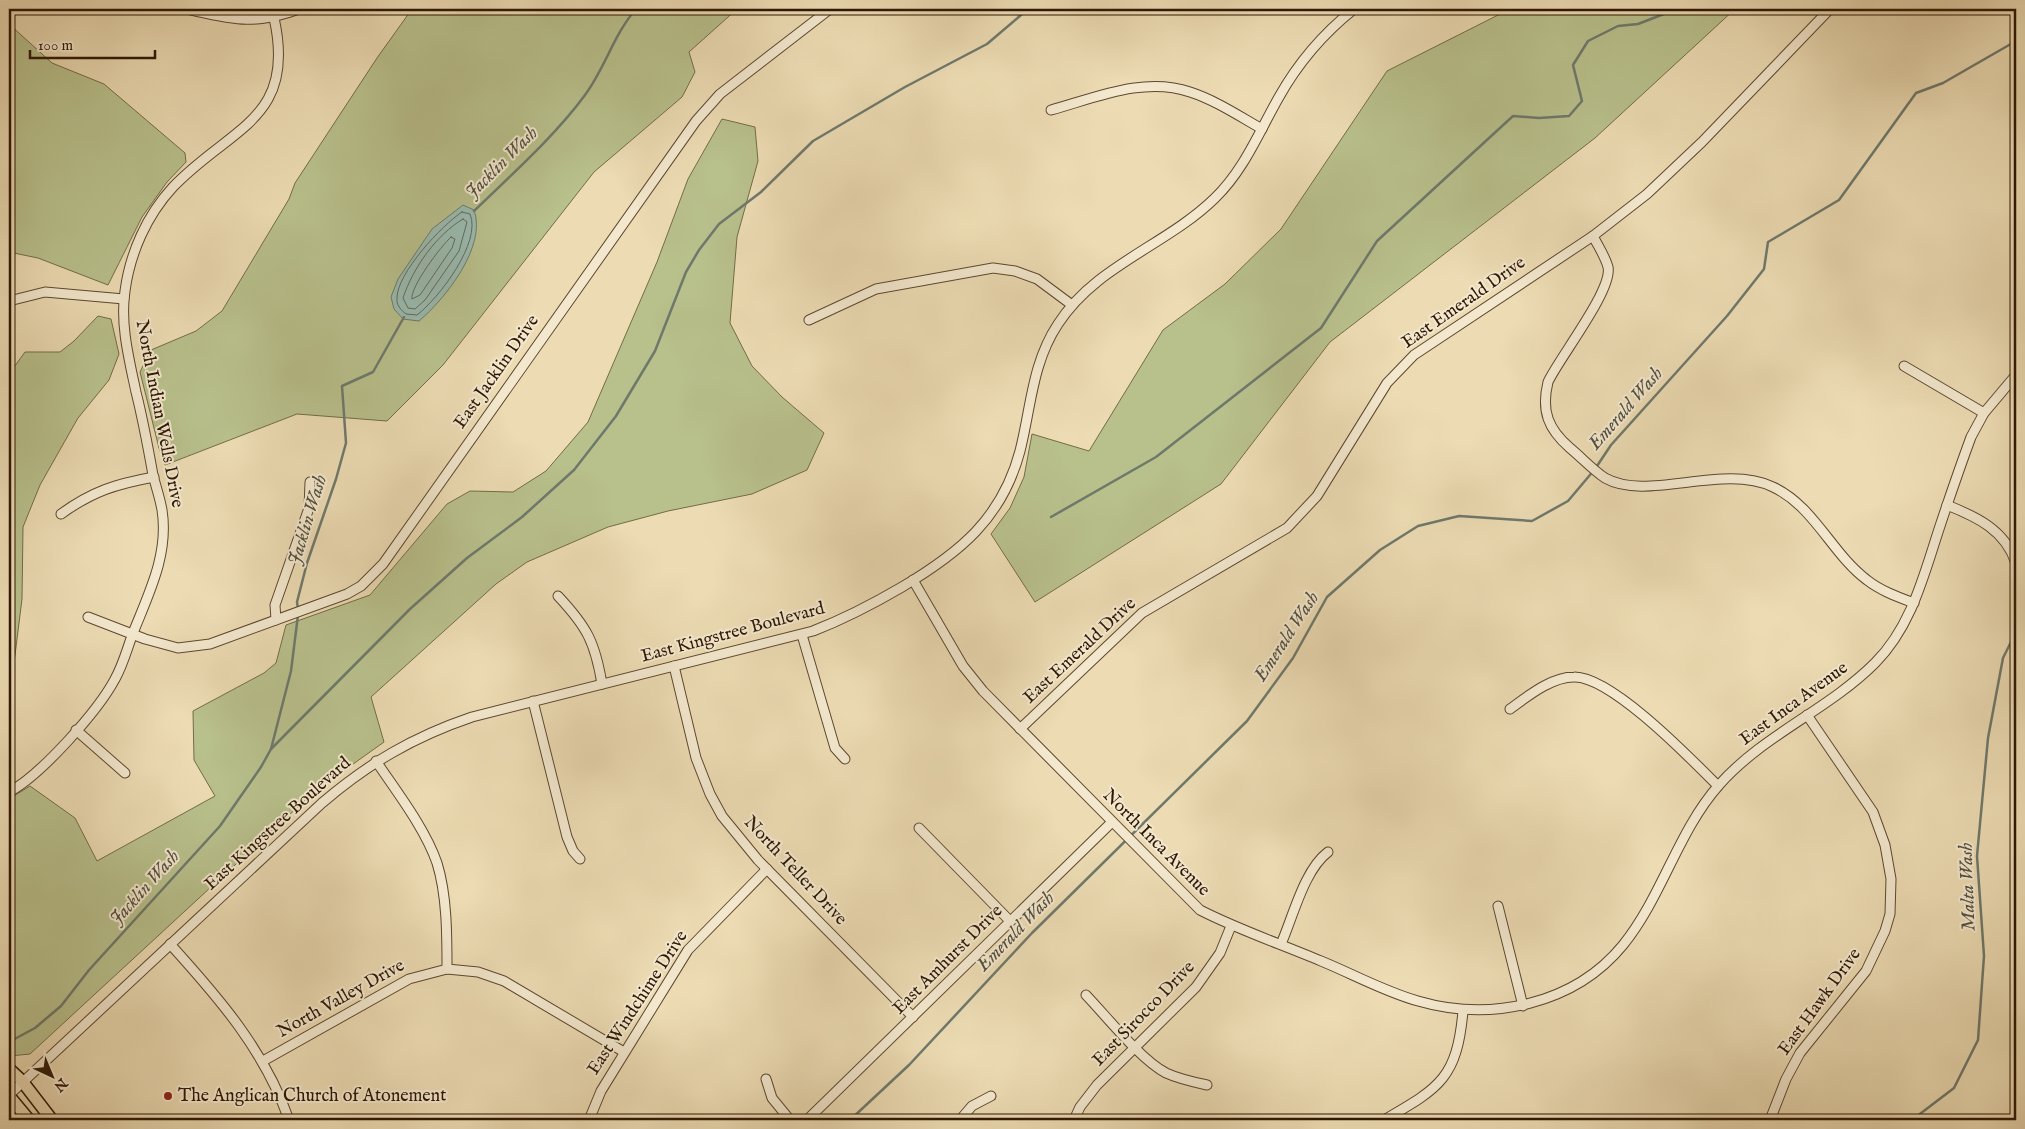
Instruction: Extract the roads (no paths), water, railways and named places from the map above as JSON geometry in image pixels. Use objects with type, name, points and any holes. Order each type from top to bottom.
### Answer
[{"type":"main road","points":[[9,1069],[22,1081],[52,1120]]},
{"type":"main road","points":[[9,1096],[29,1120]]},
{"type":"street","points":[[186,9],[226,18],[274,18],[299,9]]},
{"type":"street","name":"East Jacklin Drive","points":[[88,617],[132,634],[178,648],[210,644],[347,594],[372,576],[696,121],[720,94],[830,9]]},
{"type":"street","name":"East Kingstree Boulevard","points":[[9,1096],[22,1081],[322,803],[376,761],[409,742],[450,724],[533,701],[802,634],[849,616],[914,580],[962,546],[979,529],[998,503],[1010,480],[1019,453],[1030,396],[1041,356],[1057,325],[1072,305],[1105,274],[1207,206],[1235,175],[1302,61],[1331,29],[1354,9]]},
{"type":"street","name":"East Emerald Drive","points":[[1020,729],[1142,613],[1287,528],[1317,496],[1387,383],[1414,355],[1593,236],[1647,194],[1702,142],[1830,9]]},
{"type":"street","name":"North Indian Wells Drive","points":[[9,792],[37,772],[97,706],[115,679],[154,584],[162,551],[162,510],[129,357],[123,315],[129,270],[138,244],[164,198],[187,174],[254,120],[269,99],[279,62],[280,46],[274,18]]},
{"type":"street","points":[[1051,110],[1129,88],[1166,87],[1191,92],[1262,129]]},
{"type":"street","points":[[1593,236],[1608,269],[1606,283],[1598,301],[1548,382],[1545,406],[1549,425],[1556,435],[1605,477],[1616,482],[1640,485],[1727,478],[1749,480],[1774,487],[1798,504],[1866,580],[1882,590],[1914,603]]},
{"type":"street","points":[[809,320],[876,289],[993,268],[1014,271],[1037,279],[1072,305]]},
{"type":"street","points":[[9,301],[45,292],[124,298]]},
{"type":"street","points":[[1904,366],[1984,413]]},
{"type":"street","name":"East Inca Avenue","points":[[1523,1006],[1559,994],[1587,977],[1613,957],[1635,928],[1695,820],[1718,786],[1747,757],[1844,690],[1876,662],[1899,633],[1914,603],[1971,437],[1984,413],[2016,374]]},
{"type":"street","points":[[61,514],[96,491],[110,486],[154,477]]},
{"type":"street","points":[[276,620],[276,605],[309,508],[310,482]]},
{"type":"street","points":[[1947,505],[1978,518],[1997,532],[2013,553],[2016,564]]},
{"type":"street","name":"North Inca Avenue","points":[[914,580],[963,666],[983,691],[1200,910],[1231,926],[1281,944],[1416,1001],[1462,1011],[1523,1006]]},
{"type":"street","points":[[558,596],[580,620],[591,638],[602,684]]},
{"type":"street","points":[[802,634],[836,748],[844,759]]},
{"type":"street","name":"North Teller Drive","points":[[674,666],[696,758],[710,794],[735,833],[767,869],[913,1017]]},
{"type":"street","points":[[1510,709],[1534,692],[1560,679],[1574,677],[1590,680],[1616,695],[1669,738],[1718,786]]},
{"type":"street","points":[[533,701],[567,837],[572,851],[580,859]]},
{"type":"street","name":"East Hawk Drive","points":[[1770,1120],[1786,1078],[1800,1053],[1866,971],[1882,939],[1890,914],[1891,879],[1885,845],[1873,812],[1807,715]]},
{"type":"street","points":[[76,730],[125,773]]},
{"type":"street","points":[[376,761],[424,837],[436,862],[442,887],[447,969]]},
{"type":"street","name":"East Amhurst Drive","points":[[807,1120],[1112,822]]},
{"type":"street","points":[[920,828],[1010,921]]},
{"type":"street","points":[[1281,944],[1315,864],[1328,852]]},
{"type":"street","name":"East Windchime Drive","points":[[589,1120],[601,1091],[688,950],[767,869]]},
{"type":"street","points":[[1498,906],[1523,1006]]},
{"type":"street","name":"East Sirocco Drive","points":[[1074,1120],[1089,1094],[1208,972],[1220,953],[1231,926]]},
{"type":"street","points":[[170,944],[225,1006],[263,1061],[281,1098],[289,1120]]},
{"type":"street","name":"North Valley Drive","points":[[263,1061],[409,979],[447,969],[478,972],[504,981],[624,1052]]},
{"type":"street","points":[[1086,995],[1136,1046],[1165,1072],[1188,1081],[1207,1084]]},
{"type":"street","points":[[1384,1120],[1425,1096],[1437,1086],[1448,1070],[1460,1042],[1462,1011]]},
{"type":"street","points":[[766,1080],[772,1098],[790,1120]]},
{"type":"street","points":[[960,1120],[972,1106],[991,1096]]},
{"type":"water","points":[[463,205],[474,210],[476,224],[475,239],[462,270],[441,299],[419,321],[403,319],[394,309],[391,297],[398,279],[432,229]]},
{"type":"waterway","name":"Jacklin Wash","points":[[474,211],[532,155],[573,110],[592,85],[622,29],[636,9]]},
{"type":"waterway","points":[[271,749],[410,609],[467,558],[522,517],[574,470],[616,416],[655,351],[686,272],[699,250],[719,224],[761,192],[813,141],[905,87],[987,44],[1028,9]]},
{"type":"waterway","points":[[1051,517],[1156,457],[1321,328],[1377,241],[1513,116],[1539,118],[1569,116],[1582,101],[1573,65],[1588,41],[1618,26],[1638,24],[1669,12],[1670,9]]},
{"type":"waterway","name":"Emerald Wash","points":[[850,1120],[909,1065],[1032,933],[1247,721],[1293,658],[1327,597],[1380,550],[1418,526],[1459,516],[1532,521],[1568,501],[1595,469],[1611,445],[1727,316],[1764,269],[1768,242],[1839,200],[1916,93],[1943,83],[2016,41]]},
{"type":"waterway","name":"Jacklin Wash","points":[[298,609],[297,602],[307,563],[336,479],[346,443],[342,386],[373,372],[404,317]]},
{"type":"waterway","name":"Jacklin Wash","points":[[9,1042],[35,1028],[61,1006],[89,970],[220,826],[261,767],[271,749],[291,671],[298,615]]},
{"type":"waterway","name":"Malta Wash","points":[[1912,1120],[1954,1088],[1978,1040],[1984,956],[1977,856],[1988,738],[2003,658],[2016,632]]},
{"type":"place","name":"The Anglican Church of Atonement","points":[[168,1096]]}]
